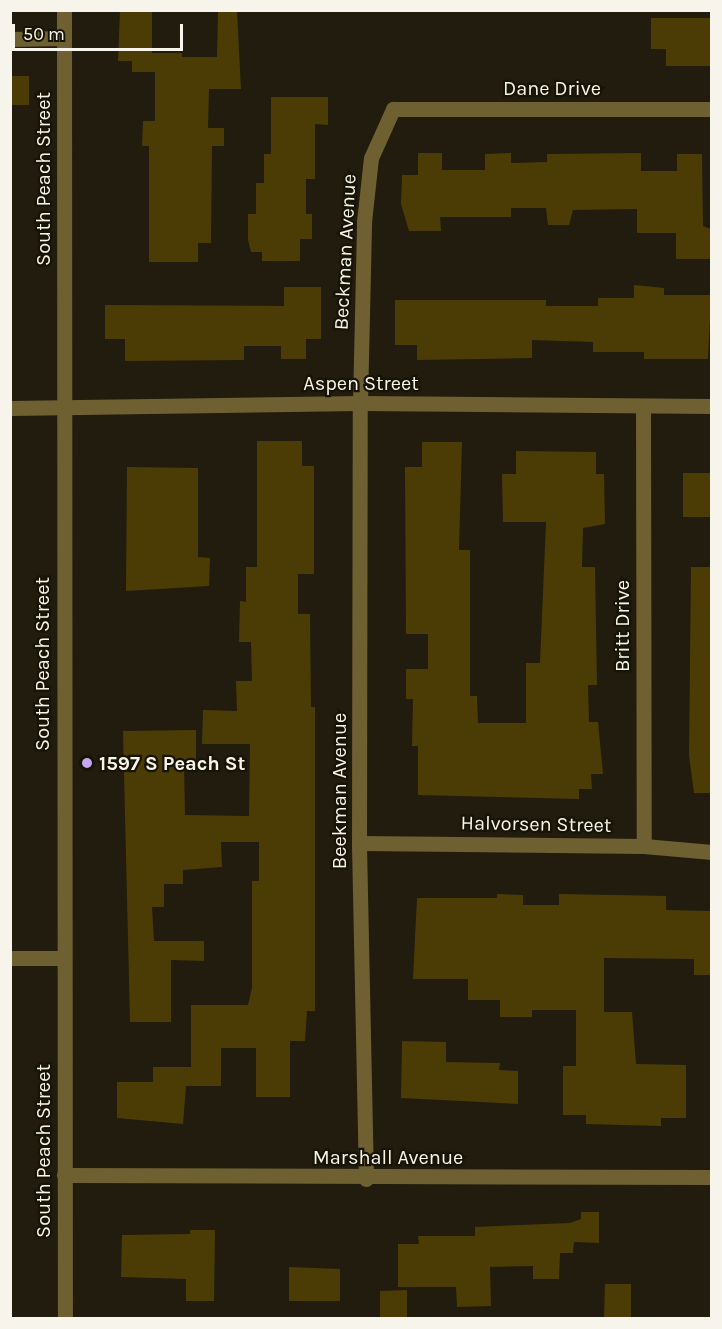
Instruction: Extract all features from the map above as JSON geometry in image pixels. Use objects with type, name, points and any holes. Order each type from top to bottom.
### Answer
[{"type":"street","name":"South Peach Street","points":[[64,10],[65,1318]]},
{"type":"street","points":[[10,39],[64,38]]},
{"type":"street","name":"Dane Drive","points":[[393,109],[711,109]]},
{"type":"street","name":"Beckman Avenue","points":[[360,403],[366,186],[371,158],[393,109]]},
{"type":"street","name":"Aspen Street","points":[[10,408],[360,403],[711,406]]},
{"type":"street","name":"Beekman Avenue","points":[[360,403],[359,843],[366,1179]]},
{"type":"street","name":"Britt Drive","points":[[643,406],[644,846]]},
{"type":"street","name":"Halvorsen Street","points":[[359,843],[644,846],[711,852]]},
{"type":"street","points":[[10,958],[63,958]]},
{"type":"street","name":"Marshall Avenue","points":[[64,1175],[366,1179],[711,1177]]},
{"type":"building","points":[[120,10],[152,10],[152,53],[182,53],[182,57],[217,57],[218,11],[237,11],[241,89],[209,89],[208,128],[224,128],[224,146],[212,146],[211,243],[198,243],[198,262],[149,262],[149,146],[142,146],[143,121],[155,121],[155,72],[132,72],[132,61],[118,61]]},
{"type":"building","points":[[651,18],[711,18],[711,66],[666,66],[666,49],[651,49]]},
{"type":"building","points":[[10,76],[29,76],[29,105],[10,105]]},
{"type":"building","points":[[271,97],[328,97],[328,125],[315,124],[315,179],[306,179],[306,214],[312,214],[312,239],[300,239],[300,261],[262,261],[262,252],[251,252],[248,240],[248,214],[256,214],[256,183],[264,183],[264,154],[271,154]]},
{"type":"building","points":[[418,153],[442,153],[442,170],[485,170],[485,154],[511,153],[511,163],[547,162],[547,154],[641,153],[641,171],[677,171],[677,154],[702,154],[703,226],[711,229],[711,259],[676,259],[676,233],[637,233],[637,209],[573,210],[569,225],[548,225],[546,208],[511,208],[511,217],[440,217],[441,231],[409,231],[401,204],[402,175],[418,175]]},
{"type":"building","points":[[634,285],[664,288],[664,295],[711,295],[708,359],[644,359],[644,352],[593,352],[593,342],[532,340],[532,358],[417,360],[417,345],[395,345],[395,300],[546,300],[546,306],[598,306],[598,298],[634,298]]},
{"type":"building","points":[[284,287],[321,287],[321,339],[306,339],[306,359],[281,359],[281,346],[244,346],[244,360],[125,361],[125,339],[105,339],[105,305],[284,306]]},
{"type":"building","points":[[257,441],[302,441],[302,466],[314,466],[314,574],[298,574],[298,614],[310,614],[311,707],[315,707],[315,1011],[307,1011],[305,1041],[290,1041],[290,1097],[256,1097],[256,1048],[221,1048],[221,1086],[186,1086],[183,1124],[117,1118],[117,1082],[153,1082],[153,1067],[191,1067],[191,1005],[248,1005],[252,988],[252,881],[259,881],[259,842],[221,842],[222,867],[183,870],[183,884],[164,884],[164,907],[152,907],[154,941],[204,941],[204,961],[171,960],[171,1022],[130,1022],[123,731],[196,730],[196,763],[184,763],[185,815],[249,816],[250,744],[202,744],[203,710],[237,711],[236,681],[252,681],[251,642],[239,642],[240,601],[246,602],[246,567],[257,567]]},
{"type":"building","points":[[422,442],[462,442],[459,550],[470,550],[470,696],[477,696],[478,723],[526,723],[526,663],[540,663],[546,522],[503,522],[502,474],[516,474],[516,451],[596,452],[596,474],[604,474],[605,524],[583,528],[582,567],[595,567],[597,685],[588,685],[589,722],[598,722],[603,774],[591,774],[592,789],[579,789],[579,799],[418,795],[418,746],[412,746],[413,699],[406,699],[406,669],[428,669],[428,634],[406,634],[405,467],[422,467]]},
{"type":"building","points":[[127,467],[198,468],[198,557],[210,558],[209,586],[126,591]]},
{"type":"building","points":[[683,473],[711,473],[711,517],[683,517]]},
{"type":"building","points":[[691,567],[711,567],[711,793],[694,793],[689,755]]},
{"type":"building","points":[[497,894],[523,895],[523,905],[559,905],[559,894],[666,896],[666,910],[711,911],[711,975],[694,975],[694,959],[604,958],[604,1012],[632,1012],[636,1064],[686,1065],[686,1118],[661,1118],[661,1126],[586,1124],[586,1115],[563,1115],[563,1066],[576,1066],[576,1010],[532,1010],[532,1017],[500,1017],[500,1000],[468,1000],[468,979],[413,979],[417,898],[497,898]]},
{"type":"building","points":[[402,1041],[446,1042],[446,1062],[500,1063],[499,1070],[518,1071],[518,1104],[401,1098]]},
{"type":"building","points":[[581,1212],[599,1212],[599,1243],[574,1242],[573,1253],[560,1253],[559,1279],[533,1279],[533,1266],[490,1267],[491,1306],[457,1307],[456,1287],[398,1287],[398,1244],[419,1244],[418,1236],[475,1236],[475,1227],[570,1223],[581,1219]]},
{"type":"building","points":[[190,1230],[215,1230],[214,1301],[186,1301],[186,1279],[121,1277],[122,1235],[190,1234]]},
{"type":"building","points":[[289,1267],[340,1269],[340,1301],[289,1301]]},
{"type":"building","points":[[605,1284],[631,1284],[631,1318],[604,1318]]},
{"type":"building","points":[[407,1290],[407,1318],[380,1318],[380,1291]]},
{"type":"place","name":"1597 S Peach St","points":[[87,763]]}]
